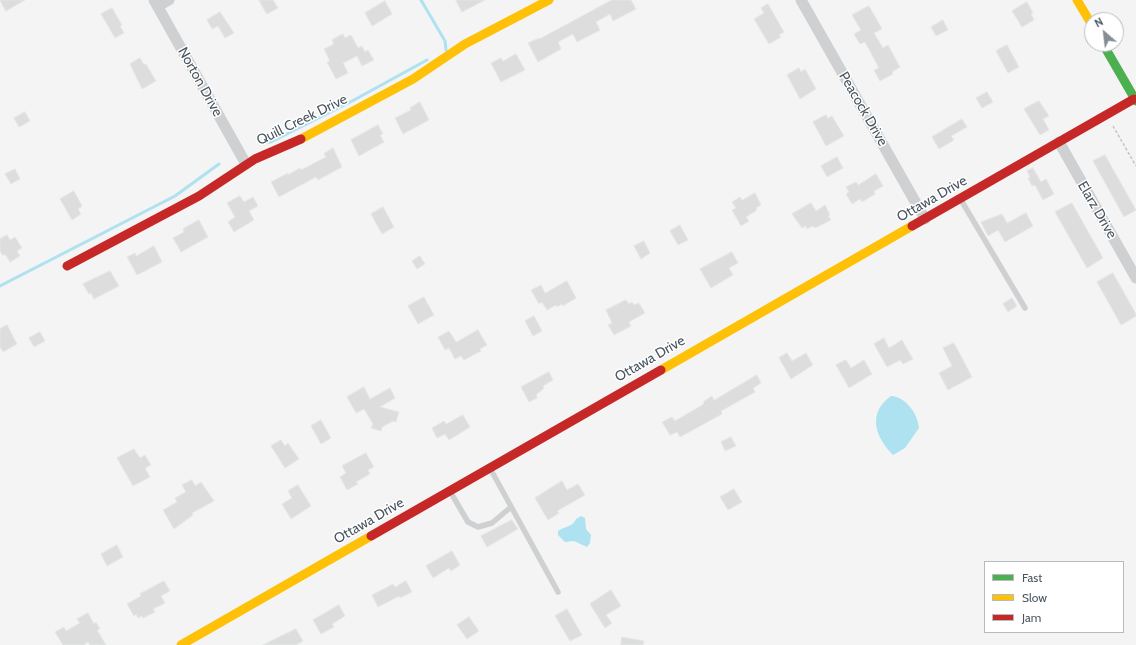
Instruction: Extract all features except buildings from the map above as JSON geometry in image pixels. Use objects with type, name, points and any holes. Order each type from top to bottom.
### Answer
[{"type":"street","points":[[156,3],[169,0]]},
{"type":"street","name":"Quill Creek Drive","points":[[67,266],[199,196],[246,164],[292,144],[413,79],[465,44],[549,0]]},
{"type":"street","name":"Peacock Drive","points":[[801,0],[925,219]]},
{"type":"street","points":[[1077,0],[1084,12]]},
{"type":"street","name":"Norton Drive","points":[[156,3],[246,164]]},
{"type":"street","points":[[1108,52],[1135,100]]},
{"type":"street","name":"Ottawa Drive","points":[[181,645],[1059,142],[1135,100]]},
{"type":"street","name":"Elarz Drive","points":[[1059,142],[1136,278]]},
{"type":"lane","points":[[960,199],[1025,308]]},
{"type":"lane","points":[[490,468],[558,592]]},
{"type":"lane","points":[[450,491],[468,522],[474,526],[482,527],[492,523],[512,507]]},
{"type":"path","points":[[1112,124],[1136,166]]},
{"type":"water","points":[[891,396],[902,399],[910,407],[914,412],[919,428],[905,448],[893,455],[882,441],[876,425],[876,417],[879,410],[883,403]]},
{"type":"water","points":[[581,516],[585,518],[586,529],[591,535],[590,543],[587,547],[574,541],[565,542],[558,535],[558,531],[572,524]]},
{"type":"waterway","points":[[421,0],[445,41],[446,50]]},
{"type":"waterway","points":[[259,142],[271,142],[354,100],[427,60]]},
{"type":"waterway","points":[[0,286],[175,196],[219,164]]},
{"type":"traffic: fast","points":[[1108,52],[1136,101]]},
{"type":"traffic: slow","points":[[301,139],[413,79],[465,44],[549,0]]},
{"type":"traffic: slow","points":[[1077,0],[1084,12]]},
{"type":"traffic: slow","points":[[661,370],[912,226]]},
{"type":"traffic: slow","points":[[181,645],[371,536]]},
{"type":"traffic: jam","points":[[912,226],[1134,99]]},
{"type":"traffic: jam","points":[[67,266],[199,196],[255,159],[301,139]]},
{"type":"traffic: jam","points":[[371,536],[661,370]]}]
